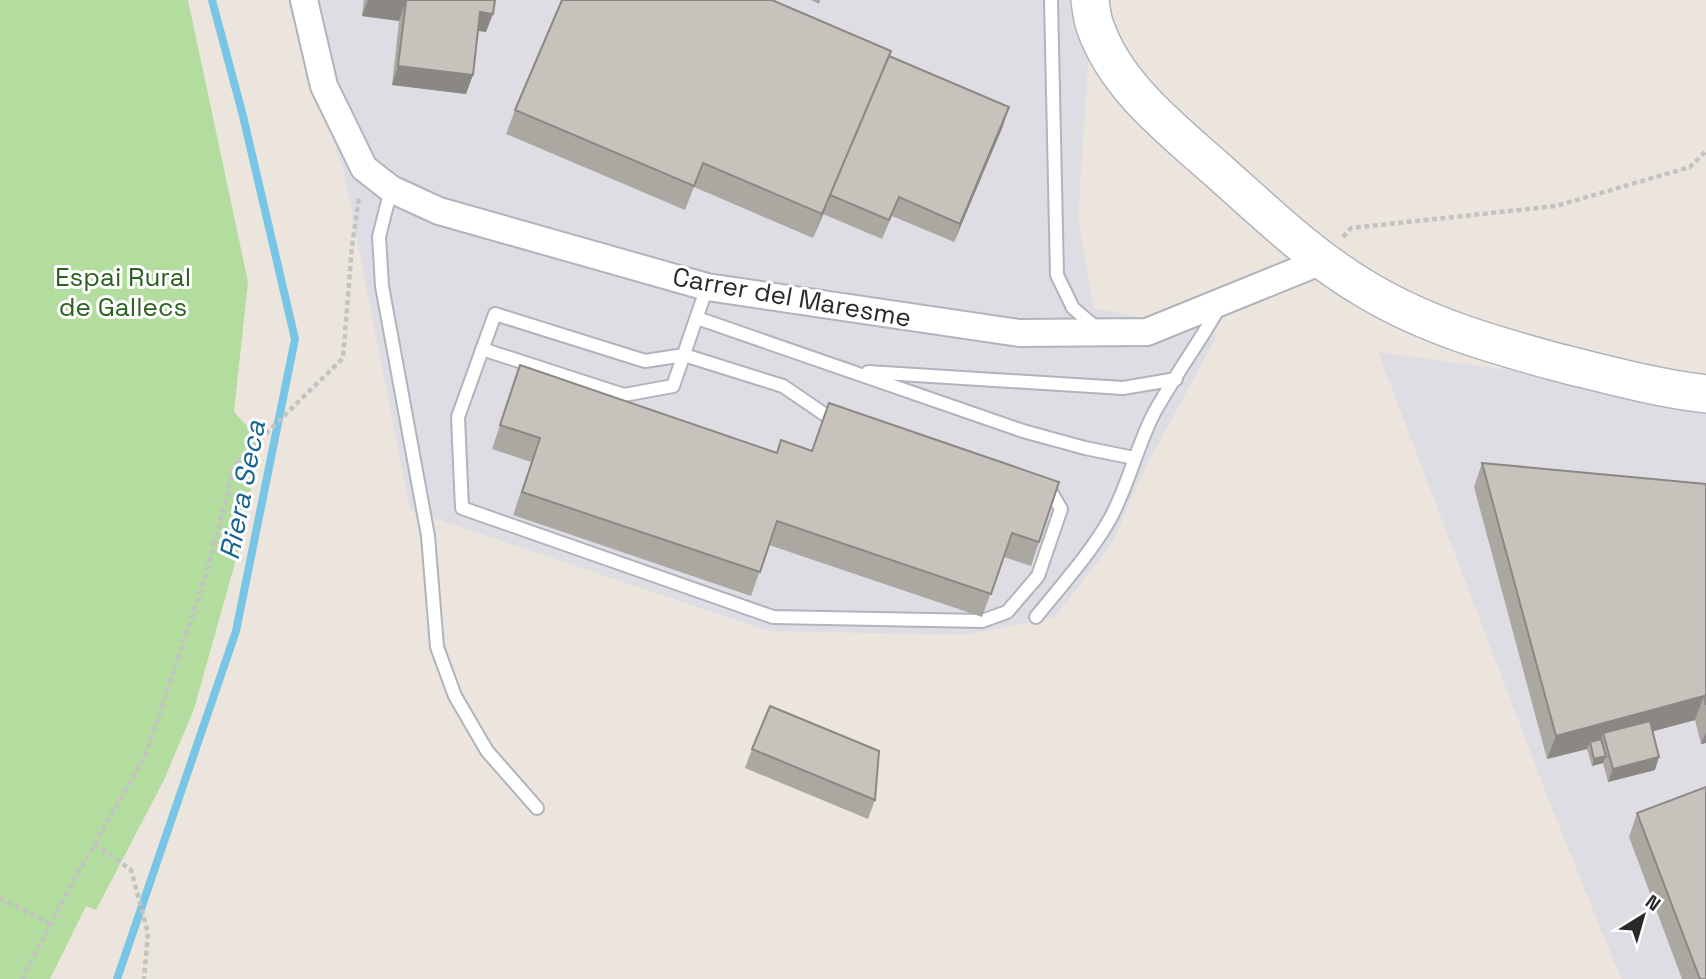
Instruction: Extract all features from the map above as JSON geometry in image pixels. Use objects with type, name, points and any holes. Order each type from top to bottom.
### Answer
[{"type":"main road","points":[[1090,0],[1095,26],[1114,63],[1138,95],[1166,125],[1281,228],[1322,261],[1367,290],[1446,328],[1517,351],[1624,380],[1706,394]]},
{"type":"street","name":"Carrer del Maresme","points":[[304,0],[324,86],[364,168],[391,190],[439,211],[707,287],[1019,333],[1147,332],[1322,261]]},
{"type":"lane","points":[[1051,0],[1057,275],[1073,308],[1102,332]]},
{"type":"lane","points":[[391,190],[379,237],[382,286],[428,536],[438,647],[454,696],[487,751],[537,808]]},
{"type":"lane","points":[[482,349],[624,395],[673,386],[707,287]]},
{"type":"lane","points":[[1036,617],[1109,520],[1153,415],[1223,301]]},
{"type":"lane","points":[[495,314],[645,361],[684,355],[783,386],[824,414],[1051,492],[1061,509],[1038,576],[1007,612],[982,621],[773,617],[461,508],[458,417],[495,314]]},
{"type":"lane","points":[[697,318],[1023,430],[1085,448],[1134,458]]},
{"type":"lane","points":[[850,371],[1123,388],[1176,379]]},
{"type":"path","points":[[1322,261],[1351,228],[1556,206],[1690,167],[1706,151]]},
{"type":"path","points":[[22,979],[145,756],[207,572],[235,464],[343,358],[352,247],[364,168]]},
{"type":"path","points":[[95,845],[131,870],[148,933],[144,979]]},
{"type":"path","points":[[0,898],[51,924]]},
{"type":"shaded area","points":[[287,0],[1092,0],[1078,220],[1094,308],[1218,334],[1142,474],[1113,542],[1055,617],[965,635],[768,631],[410,510],[344,173]]},
{"type":"shaded area","points":[[1378,352],[1706,397],[1706,979],[1621,979],[1549,801]]},
{"type":"green space","name":"Espai Rural de Gallecs","points":[[0,0],[188,0],[248,282],[234,412],[260,440],[240,545],[194,709],[164,780],[96,910],[86,906],[50,979],[0,979]]},
{"type":"building","points":[[386,0],[495,0],[493,14],[480,12],[473,75],[398,66],[406,2]]},
{"type":"building","points":[[562,0],[772,0],[891,51],[822,214],[703,163],[694,186],[515,110]]},
{"type":"building","points":[[889,56],[1009,107],[960,224],[899,197],[889,220],[830,195]]},
{"type":"building","points":[[520,365],[777,453],[781,440],[812,451],[829,403],[1059,482],[1039,542],[1012,533],[991,594],[777,521],[760,572],[522,492],[540,438],[500,425]]},
{"type":"building","points":[[1482,463],[1706,484],[1706,705],[1704,696],[1556,736]]},
{"type":"building","points":[[770,706],[879,751],[875,800],[752,749]]},
{"type":"building","points":[[1650,721],[1659,757],[1613,769],[1603,733]]},
{"type":"building","points":[[1601,739],[1606,756],[1594,759],[1590,742]]},
{"type":"building","points":[[1706,787],[1706,979],[1700,979],[1637,813]]},
{"type":"waterway","name":"Riera Seca","points":[[117,979],[236,631],[295,339],[243,116],[212,0]]}]
